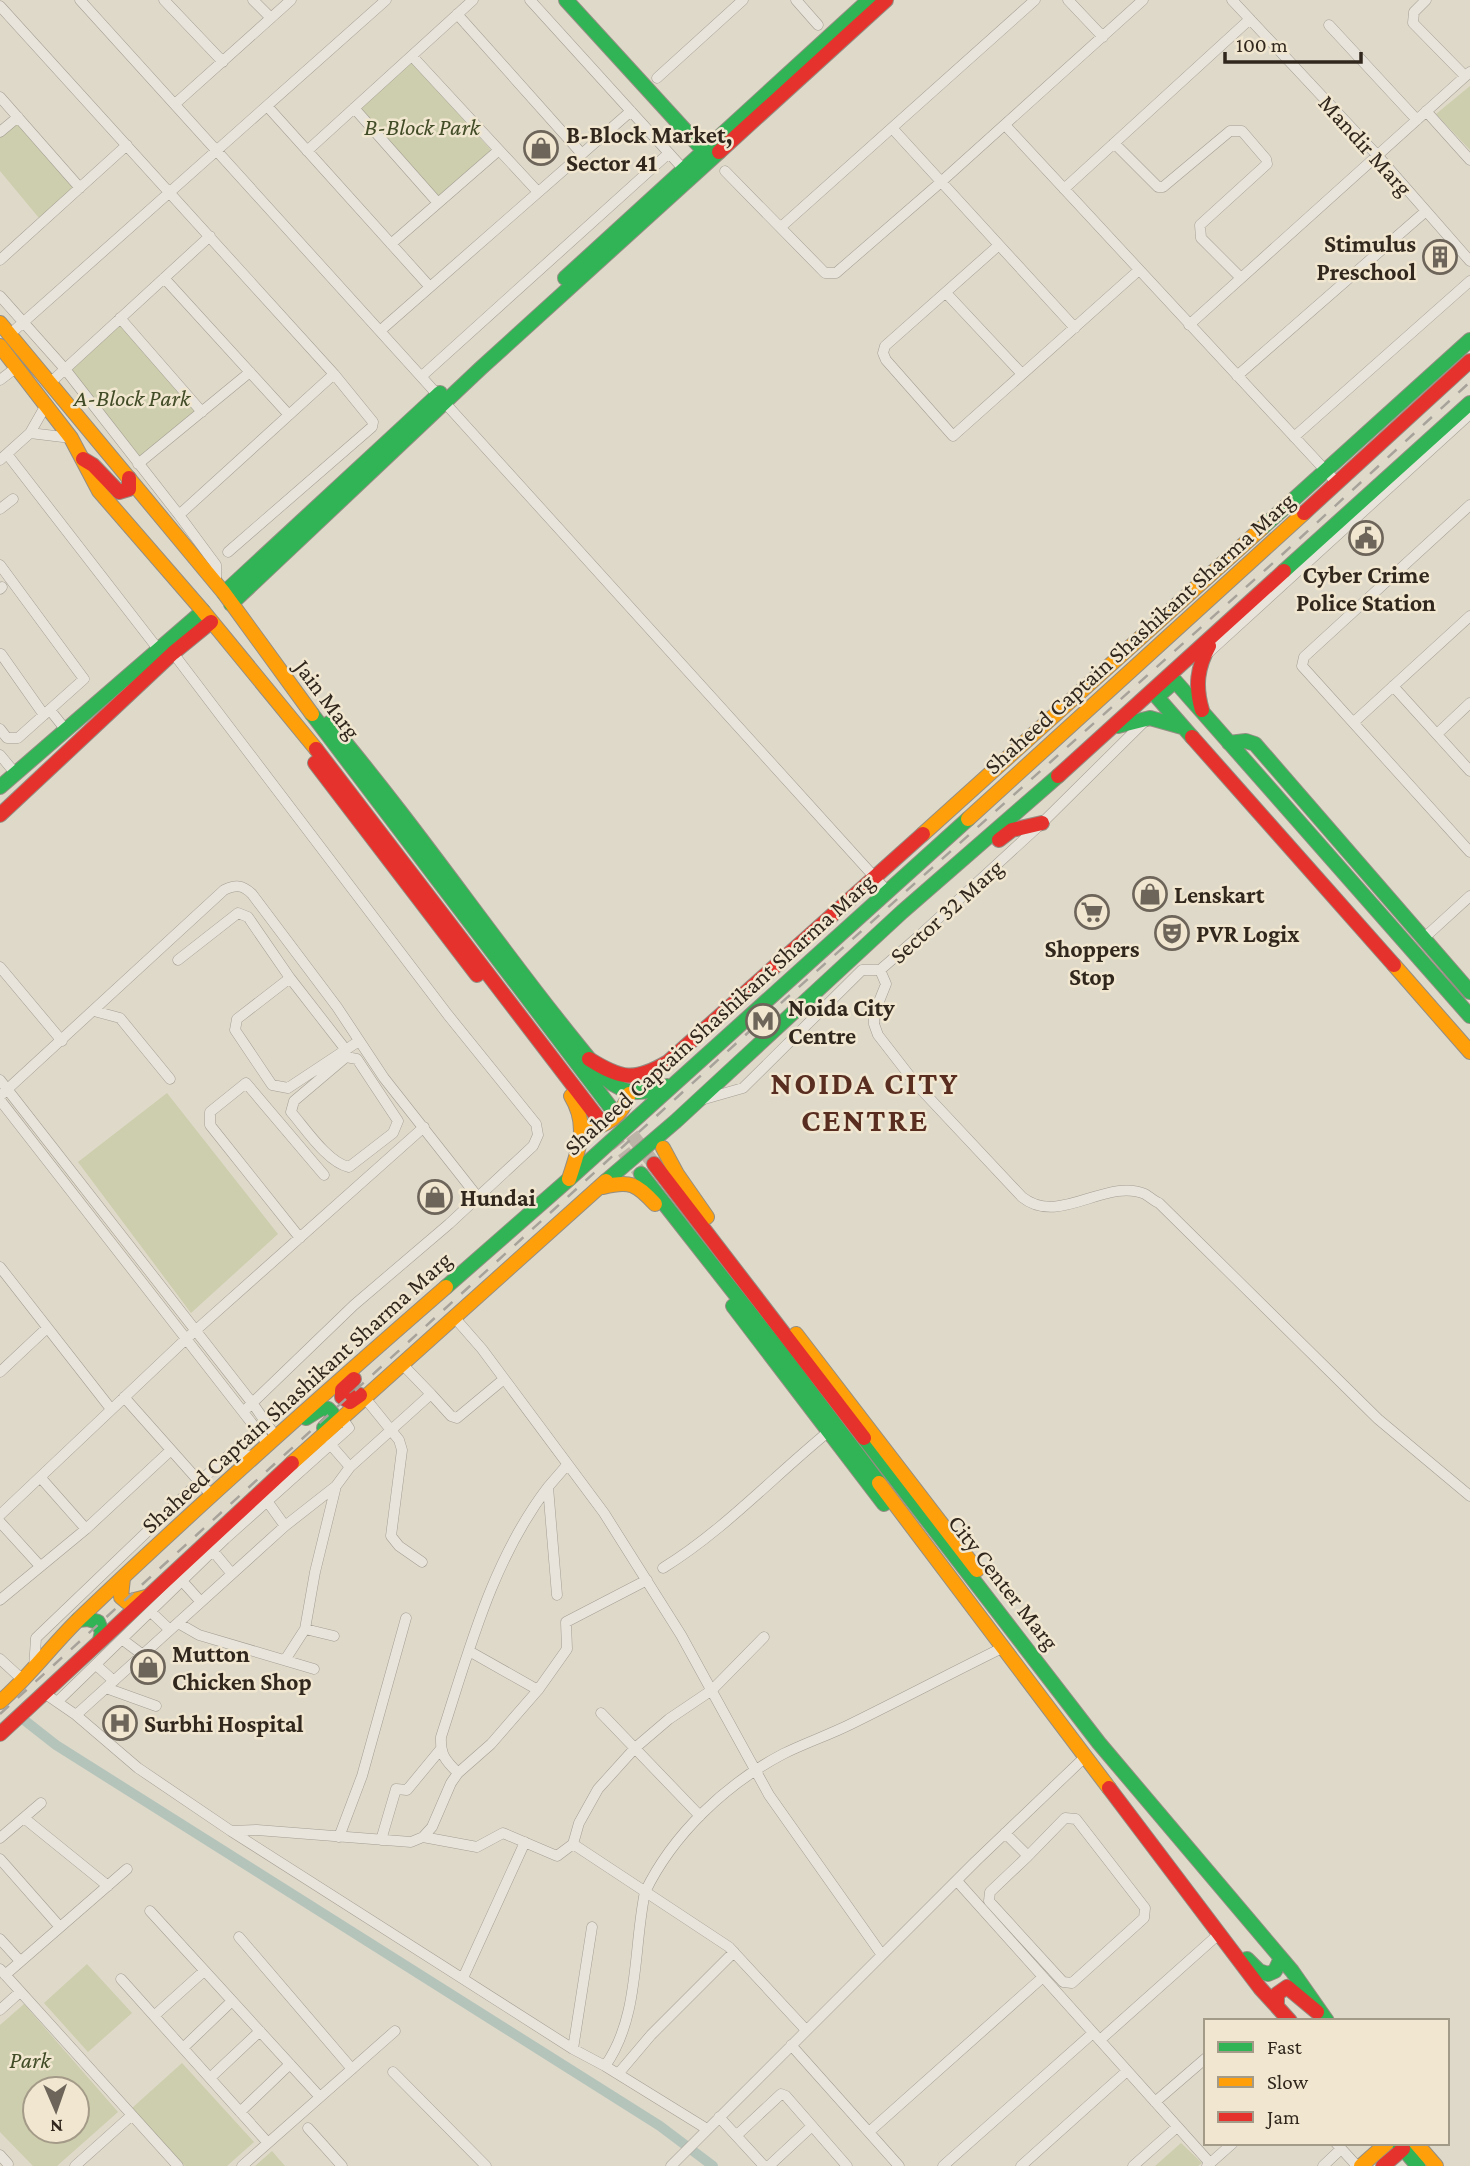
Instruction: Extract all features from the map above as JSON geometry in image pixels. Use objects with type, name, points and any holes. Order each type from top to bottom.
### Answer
[{"type":"main road","points":[[566,0],[708,154]]},
{"type":"main road","points":[[708,154],[869,0]]},
{"type":"main road","points":[[224,594],[708,154],[886,0]]},
{"type":"main road","name":"Jain Marg","points":[[3,335],[16,367],[71,438],[99,491],[207,616],[342,780],[598,1118]]},
{"type":"main road","name":"Jain Marg","points":[[3,335],[51,382],[224,594],[352,769],[611,1108]]},
{"type":"main road","points":[[589,1059],[610,1071],[627,1075],[657,1068],[670,1061],[1056,716],[1470,340]]},
{"type":"main road","name":"Shaheed Captain Shashikant Sharma Marg","points":[[0,1703],[78,1620],[291,1423],[675,1084],[1338,484],[1470,361]]},
{"type":"main road","name":"Shaheed Captain Shashikant Sharma Marg","points":[[0,1734],[313,1443],[598,1187],[676,1121],[902,912],[948,874],[1470,403]]},
{"type":"main road","points":[[82,459],[119,492],[129,489],[129,478]]},
{"type":"main road","points":[[0,787],[65,729],[207,616]]},
{"type":"main road","points":[[1203,714],[1197,693],[1196,675],[1214,635]]},
{"type":"main road","points":[[0,815],[166,651]]},
{"type":"main road","points":[[1470,1016],[1175,681],[1157,696],[1470,1052]]},
{"type":"main road","points":[[305,702],[327,721],[346,743],[405,817],[563,1029],[612,1085],[629,1094],[641,1095],[675,1084]]},
{"type":"main road","points":[[279,704],[303,745],[356,820],[575,1102],[580,1111],[583,1130],[579,1151],[568,1180]]},
{"type":"main road","points":[[1104,734],[1138,718],[1160,717],[1186,729]]},
{"type":"main road","points":[[1229,743],[1246,741],[1255,744],[1470,992]]},
{"type":"main road","points":[[948,874],[958,872],[969,865],[1013,830],[1042,823]]},
{"type":"main road","points":[[583,1130],[596,1129],[608,1122],[624,1108],[629,1094]]},
{"type":"main road","points":[[598,1187],[621,1182],[663,1148],[673,1133],[676,1121]]},
{"type":"main road","points":[[663,1148],[677,1174],[762,1293],[812,1353],[964,1551],[980,1575],[989,1601]]},
{"type":"main road","name":"City Center Marg","points":[[654,1164],[1099,1743],[1281,1958],[1315,2000],[1325,2018]]},
{"type":"main road","name":"City Center Marg","points":[[641,1174],[783,1356],[1230,1947],[1288,2019]]},
{"type":"main road","points":[[621,1182],[639,1188],[652,1200],[928,1562],[955,1594],[974,1608]]},
{"type":"main road","points":[[380,1345],[374,1359],[342,1390],[344,1400],[353,1400],[399,1366]]},
{"type":"main road","points":[[291,1423],[312,1416],[322,1408],[331,1410],[332,1420],[313,1443]]},
{"type":"main road","points":[[123,1578],[120,1593],[127,1602],[147,1597]]},
{"type":"main road","points":[[78,1620],[98,1622],[102,1632],[100,1640]]},
{"type":"main road","points":[[1230,1947],[1265,1974],[1275,1971],[1281,1958]]},
{"type":"main road","points":[[1277,2007],[1277,1994],[1287,1987],[1325,2018]]},
{"type":"main road","points":[[1359,2166],[1385,2145]]},
{"type":"main road","points":[[1383,2166],[1405,2145]]},
{"type":"main road","points":[[1405,2145],[1418,2166]]},
{"type":"main road","points":[[1405,2145],[1436,2166]]},
{"type":"street","points":[[80,0],[888,892]]},
{"type":"street","points":[[164,0],[223,62]]},
{"type":"street","points":[[253,0],[271,18]]},
{"type":"street","points":[[175,104],[291,0]]},
{"type":"street","points":[[3,335],[23,323],[386,0]]},
{"type":"street","points":[[307,151],[473,0]]},
{"type":"street","points":[[530,0],[687,173]]},
{"type":"street","points":[[657,78],[743,0]]},
{"type":"street","points":[[796,0],[818,24]]},
{"type":"street","points":[[781,227],[1035,0]]},
{"type":"street","points":[[1068,0],[1102,37]]},
{"type":"street","points":[[725,171],[825,273],[831,274],[941,182],[1143,0]]},
{"type":"street","name":"Mandir Marg","points":[[1232,0],[1377,155],[1470,261]]},
{"type":"street","points":[[1189,324],[1468,74],[1413,23],[1414,12],[1426,0]]},
{"type":"street","points":[[0,6],[370,416],[372,427],[228,552]]},
{"type":"street","points":[[457,14],[582,154]]},
{"type":"street","points":[[1064,189],[1250,19]]},
{"type":"street","points":[[1329,25],[1417,120]]},
{"type":"street","points":[[412,56],[538,192]]},
{"type":"street","points":[[0,97],[80,188]]},
{"type":"street","points":[[267,107],[430,287]]},
{"type":"street","points":[[354,108],[438,203]]},
{"type":"street","points":[[381,330],[631,111]]},
{"type":"street","points":[[1426,111],[1470,160]]},
{"type":"street","points":[[0,132],[18,117]]},
{"type":"street","points":[[1005,125],[1338,484]]},
{"type":"street","points":[[892,128],[1075,328]]},
{"type":"street","points":[[1114,143],[1158,187],[1163,187],[1230,131],[1242,131],[1266,159],[1267,164],[1200,225],[1199,232],[1201,238],[1241,278]]},
{"type":"street","points":[[0,260],[127,145]]},
{"type":"street","points":[[391,244],[499,150]]},
{"type":"street","points":[[422,376],[669,153]]},
{"type":"street","points":[[1237,376],[1426,211]]},
{"type":"street","points":[[51,382],[210,236]]},
{"type":"street","points":[[999,245],[885,346],[883,353],[886,360],[953,436],[1139,270]]},
{"type":"street","points":[[164,278],[289,415]]},
{"type":"street","points":[[1294,438],[1470,281]]},
{"type":"street","points":[[947,293],[1022,374]]},
{"type":"street","points":[[0,296],[65,369],[216,565],[224,594]]},
{"type":"street","points":[[120,318],[202,412]]},
{"type":"street","points":[[0,380],[16,367]]},
{"type":"street","points":[[138,464],[250,372]]},
{"type":"street","points":[[178,515],[334,374]]},
{"type":"street","points":[[47,405],[30,433],[3,457],[166,651],[448,1015],[536,1124],[538,1135],[533,1146],[449,1224],[354,1305],[244,1411]]},
{"type":"street","points":[[1201,659],[1470,414]]},
{"type":"street","points":[[30,433],[71,438]]},
{"type":"street","points":[[0,509],[13,499]]},
{"type":"street","points":[[1470,505],[1304,657],[1303,666],[1470,852]]},
{"type":"street","points":[[0,565],[84,680],[18,738],[7,738],[0,729]]},
{"type":"street","points":[[1354,722],[1470,616]]},
{"type":"street","points":[[1,654],[47,712],[65,729]]},
{"type":"street","points":[[1393,687],[1470,771]]},
{"type":"street","points":[[1437,734],[1470,703]]},
{"type":"street","name":"Sector 32 Marg","points":[[697,1101],[743,1088],[862,970],[880,970],[1042,823],[1149,718]]},
{"type":"street","points":[[0,755],[15,774]]},
{"type":"street","points":[[3,1096],[224,890],[243,886],[252,894],[337,1007],[384,1078],[477,1196]]},
{"type":"street","points":[[1424,938],[1470,896]]},
{"type":"street","points":[[178,960],[238,913],[248,918],[346,1050]]},
{"type":"street","points":[[0,967],[62,1041]]},
{"type":"street","points":[[880,970],[886,984],[874,1014],[878,1035],[916,1084],[1022,1197],[1032,1205],[1054,1208],[1128,1191],[1144,1194],[1159,1203],[1378,1419],[1470,1496]]},
{"type":"street","points":[[290,978],[237,1019],[235,1030],[272,1086],[288,1088],[359,1041]]},
{"type":"street","points":[[94,1011],[120,1018],[170,1079]]},
{"type":"street","points":[[346,1057],[357,1059],[398,1121],[393,1133],[349,1167],[342,1166],[330,1156],[291,1112],[294,1101],[346,1057]]},
{"type":"street","points":[[0,1080],[3,1096],[186,1339],[272,1441]]},
{"type":"street","points":[[300,1238],[210,1125],[210,1112],[246,1083],[324,1175]]},
{"type":"street","points":[[3,1096],[253,1404],[272,1441]]},
{"type":"street","points":[[0,1515],[186,1339],[424,1127]]},
{"type":"street","points":[[316,1166],[330,1156]]},
{"type":"street","points":[[0,1267],[111,1409]]},
{"type":"street","points":[[454,1317],[482,1349],[604,1513],[712,1690],[790,1828],[882,1955]]},
{"type":"street","points":[[0,1371],[47,1328]]},
{"type":"street","points":[[399,1366],[432,1394],[451,1416],[457,1418],[504,1379]]},
{"type":"street","points":[[76,1715],[285,1526],[336,1486],[350,1467],[432,1394]]},
{"type":"street","points":[[124,1397],[212,1496]]},
{"type":"street","points":[[365,1398],[399,1440],[402,1450],[391,1536],[399,1546],[422,1562]]},
{"type":"street","points":[[57,1702],[213,1551],[349,1428],[342,1418]]},
{"type":"street","points":[[663,1568],[693,1550],[828,1432]]},
{"type":"street","points":[[330,1444],[350,1467]]},
{"type":"street","points":[[0,1600],[86,1529],[171,1450]]},
{"type":"street","points":[[0,1659],[25,1679],[36,1638],[230,1454],[255,1456]]},
{"type":"street","points":[[458,1773],[444,1760],[440,1750],[441,1737],[469,1651],[503,1559],[535,1504],[567,1465]]},
{"type":"street","points":[[40,1477],[86,1529]]},
{"type":"street","points":[[285,1660],[305,1629],[315,1572],[336,1486]]},
{"type":"street","points":[[548,1487],[557,1595]]},
{"type":"street","points":[[267,1501],[285,1526]]},
{"type":"street","points":[[0,1522],[40,1566]]},
{"type":"street","points":[[213,1551],[232,1574]]},
{"type":"street","points":[[230,1831],[257,1830],[411,1842],[423,1837],[432,1827],[458,1773],[491,1744],[538,1690],[567,1649],[566,1622],[647,1580]]},
{"type":"street","points":[[183,1582],[201,1602]]},
{"type":"street","points":[[151,1612],[174,1627],[314,1669]]},
{"type":"street","points":[[339,1837],[362,1776],[406,1618]]},
{"type":"street","points":[[305,1629],[334,1636]]},
{"type":"street","points":[[423,1837],[477,1847],[503,1833],[557,1856],[573,1844],[579,1823],[598,1789],[635,1748],[712,1690],[764,1637]]},
{"type":"street","points":[[123,1640],[143,1655]]},
{"type":"street","points":[[605,2066],[615,2052],[625,2028],[645,1892],[671,1849],[700,1816],[755,1770],[1004,1647]]},
{"type":"street","points":[[469,1651],[538,1690]]},
{"type":"street","points":[[96,1665],[110,1685],[156,1706]]},
{"type":"street","points":[[44,1693],[76,1715],[138,1768],[230,1831],[573,2049],[618,2074],[703,2132]]},
{"type":"street","points":[[601,1713],[700,1816]]},
{"type":"street","points":[[381,1840],[396,1789],[407,1790],[440,1750]]},
{"type":"street","points":[[672,2165],[1086,1755]]},
{"type":"street","points":[[0,1838],[41,1803]]},
{"type":"street","points":[[24,1818],[108,1886]]},
{"type":"street","points":[[1065,1818],[1076,1819],[1145,1908],[1144,1918],[1072,1983],[1063,1982],[989,1901],[990,1892],[1028,1856],[1065,1818]]},
{"type":"street","points":[[1005,1833],[1028,1856]]},
{"type":"street","points":[[463,1978],[525,1842]]},
{"type":"street","points":[[573,1844],[705,1929],[734,1952],[806,2030]]},
{"type":"street","points":[[0,1859],[60,1927]]},
{"type":"street","points":[[127,1869],[20,1961],[2,1972],[178,2166]]},
{"type":"street","points":[[957,1881],[1208,2165],[1231,2145]]},
{"type":"street","points":[[150,1911],[320,2097]]},
{"type":"street","points":[[573,2049],[592,1927]]},
{"type":"street","points":[[943,2166],[1220,1933]]},
{"type":"street","points":[[239,1937],[352,2068]]},
{"type":"street","points":[[0,1939],[20,1961]]},
{"type":"street","points":[[618,2074],[651,2035],[734,1952]]},
{"type":"street","points":[[154,2016],[204,1970]]},
{"type":"street","points":[[869,2132],[1042,1977]]},
{"type":"street","points":[[121,1979],[268,2143]]},
{"type":"street","points":[[0,2010],[20,1992]]},
{"type":"street","points":[[183,2048],[232,2001]]},
{"type":"street","points":[[210,2078],[260,2031]]},
{"type":"street","points":[[242,2166],[395,2031]]},
{"type":"street","points":[[791,2045],[899,2166]]},
{"type":"street","points":[[1155,2102],[1204,2060]]},
{"type":"street","points":[[240,2112],[290,2064]]},
{"type":"street","points":[[1021,2166],[1127,2071]]},
{"type":"street","points":[[393,2072],[486,2166]]},
{"type":"street","points":[[737,2135],[781,2094],[786,2096],[847,2166]]},
{"type":"street","points":[[75,2166],[132,2115]]},
{"type":"street","points":[[719,2117],[766,2166],[813,2126]]},
{"type":"street","points":[[1133,2166],[1177,2127]]},
{"type":"street","points":[[308,2128],[342,2166]]},
{"type":"street","points":[[1323,2166],[1338,2146],[1359,2166]]},
{"type":"street","points":[[0,2155],[10,2165]]},
{"type":"green space","name":"B-Block Park","points":[[411,61],[491,150],[438,197],[359,109]]},
{"type":"green space","points":[[1470,86],[1470,150],[1436,114]]},
{"type":"green space","points":[[17,120],[74,187],[39,218],[0,171],[0,137]]},
{"type":"green space","name":"A-Block Park","points":[[121,321],[198,411],[134,465],[63,375]]},
{"type":"green space","points":[[167,1093],[278,1234],[191,1313],[78,1162]]},
{"type":"green space","points":[[87,1964],[132,2013],[88,2052],[44,2003]]},
{"type":"green space","name":"Park","points":[[24,2004],[86,2075],[21,2075],[21,2145],[81,2145],[57,2166],[33,2166],[0,2132],[0,2025]]},
{"type":"green space","points":[[182,2063],[254,2142],[227,2166],[185,2166],[132,2108]]},
{"type":"green space","name":"Park","points":[[91,2081],[118,2112],[91,2136]]},
{"type":"green space","points":[[1181,2143],[1202,2163],[1198,2166],[1155,2166]]},
{"type":"green space","points":[[272,2151],[285,2166],[255,2166]]},
{"type":"waterway","points":[[19,1716],[56,1745],[660,2126],[713,2166]]},
{"type":"tunnel","points":[[598,1118],[641,1174]]},
{"type":"tunnel","points":[[619,1118],[654,1164]]},
{"type":"railway","points":[[0,1714],[752,1029],[1273,563],[1470,382]]},
{"type":"traffic: fast","points":[[566,0],[704,151]]},
{"type":"traffic: fast","points":[[565,278],[869,0]]},
{"type":"traffic: fast","points":[[231,604],[481,368],[719,152]]},
{"type":"traffic: fast","points":[[1262,528],[1470,340]]},
{"type":"traffic: fast","points":[[224,593],[440,393]]},
{"type":"traffic: fast","points":[[1284,571],[1470,403]]},
{"type":"traffic: fast","points":[[0,787],[203,611]]},
{"type":"traffic: fast","points":[[1192,737],[1157,697],[1175,681],[1470,1016]]},
{"type":"traffic: fast","points":[[312,714],[611,1108]]},
{"type":"traffic: fast","points":[[1118,726],[1150,718],[1182,727]]},
{"type":"traffic: fast","points":[[329,723],[606,1079],[613,1085],[635,1092],[667,1086]]},
{"type":"traffic: fast","points":[[1229,743],[1246,741],[1255,744],[1470,992]]},
{"type":"traffic: fast","points":[[606,1181],[676,1121],[902,912],[1058,776]]},
{"type":"traffic: fast","points":[[446,1287],[968,819]]},
{"type":"traffic: fast","points":[[641,1174],[879,1483]]},
{"type":"traffic: fast","points":[[733,1306],[884,1504]]},
{"type":"traffic: fast","points":[[306,1418],[322,1408],[328,1409],[332,1413],[332,1420],[324,1428]]},
{"type":"traffic: fast","points":[[864,1438],[1099,1743],[1292,1971],[1326,2019]]},
{"type":"traffic: fast","points":[[78,1620],[98,1622],[102,1632],[100,1640]]},
{"type":"traffic: fast","points":[[1247,1959],[1259,1971],[1268,1974],[1275,1971],[1281,1958]]},
{"type":"traffic: fast","points":[[1400,2145],[1418,2166]]},
{"type":"traffic: slow","points":[[0,323],[224,593],[312,714]]},
{"type":"traffic: slow","points":[[0,346],[71,438],[99,491],[203,611],[316,749]]},
{"type":"traffic: slow","points":[[968,819],[1304,513]]},
{"type":"traffic: slow","points":[[923,834],[1262,528]]},
{"type":"traffic: slow","points":[[1394,965],[1470,1052]]},
{"type":"traffic: slow","points":[[583,1130],[612,1119],[618,1114],[629,1094]]},
{"type":"traffic: slow","points":[[569,1179],[579,1147],[581,1127],[580,1117],[571,1096]]},
{"type":"traffic: slow","points":[[663,1148],[677,1174],[707,1217]]},
{"type":"traffic: slow","points":[[292,1463],[606,1181]]},
{"type":"traffic: slow","points":[[603,1187],[632,1185],[655,1204]]},
{"type":"traffic: slow","points":[[0,1702],[80,1618],[170,1533],[446,1287]]},
{"type":"traffic: slow","points":[[796,1334],[977,1570]]},
{"type":"traffic: slow","points":[[879,1483],[1109,1788]]},
{"type":"traffic: slow","points":[[123,1578],[121,1597],[127,1602],[146,1597]]},
{"type":"traffic: slow","points":[[1361,2166],[1385,2145]]},
{"type":"traffic: slow","points":[[1418,2145],[1436,2166]]},
{"type":"traffic: jam","points":[[719,152],[886,0]]},
{"type":"traffic: jam","points":[[1304,513],[1470,361]]},
{"type":"traffic: jam","points":[[83,459],[93,465],[119,492],[129,489],[129,478]]},
{"type":"traffic: jam","points":[[1058,776],[1284,571]]},
{"type":"traffic: jam","points":[[0,815],[173,653],[211,622]]},
{"type":"traffic: jam","points":[[1202,710],[1198,677],[1209,646]]},
{"type":"traffic: jam","points":[[1192,737],[1394,965]]},
{"type":"traffic: jam","points":[[316,749],[598,1118]]},
{"type":"traffic: jam","points":[[315,763],[477,975]]},
{"type":"traffic: jam","points":[[999,840],[1012,830],[1042,823]]},
{"type":"traffic: jam","points":[[589,1059],[610,1071],[628,1076],[646,1073],[668,1062],[923,834]]},
{"type":"traffic: jam","points":[[654,1164],[864,1438]]},
{"type":"traffic: jam","points":[[354,1379],[342,1390],[342,1397],[350,1402],[360,1395]]},
{"type":"traffic: jam","points":[[0,1734],[292,1463]]},
{"type":"traffic: jam","points":[[1109,1788],[1260,1988],[1288,2019]]},
{"type":"traffic: jam","points":[[1277,2006],[1277,1994],[1287,1987],[1317,2012]]},
{"type":"traffic: jam","points":[[1383,2166],[1403,2149]]},
{"type":"place","name":"B-Block Market, Sector 41","points":[[541,148]]},
{"type":"place","name":"Stimulus Preschool","points":[[1440,257]]},
{"type":"place","name":"Cyber Crime Police Station","points":[[1366,538]]},
{"type":"place","name":"Lenskart","points":[[1150,894]]},
{"type":"place","name":"Shoppers Stop","points":[[1092,912]]},
{"type":"place","name":"PVR Logix","points":[[1172,933]]},
{"type":"place","name":"Noida City Centre","points":[[763,1021]]},
{"type":"place","name":"Hundai","points":[[435,1197]]},
{"type":"place","name":"Mutton Chicken Shop","points":[[148,1667]]},
{"type":"place","name":"Surbhi Hospital","points":[[120,1723]]},
{"type":"district","name":"NOIDA CITY CENTRE","points":[[865,1102]]}]
